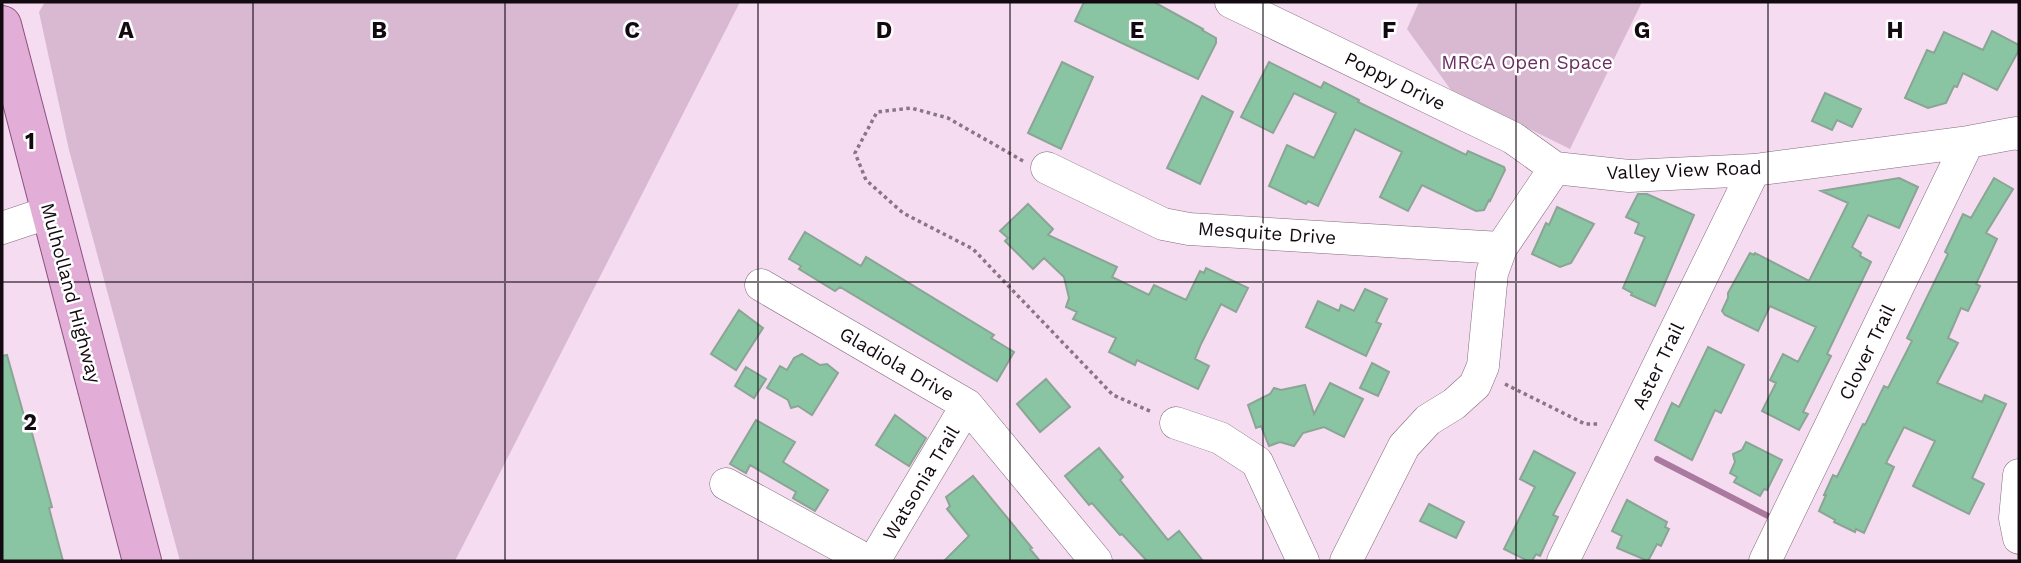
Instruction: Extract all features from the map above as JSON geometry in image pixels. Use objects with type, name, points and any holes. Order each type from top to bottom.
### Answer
[{"type":"main road","name":"Mulholland Highway","points":[[2,25],[142,561]]},
{"type":"street","name":"Poppy Drive","points":[[1231,2],[1513,138],[1555,168]]},
{"type":"street","name":"Valley View Road","points":[[1555,168],[1629,176],[1754,170],[1968,142],[2018,130]]},
{"type":"street","name":"Clover Trail","points":[[1765,561],[1968,142]]},
{"type":"street","name":"Mesquite Drive","points":[[1047,168],[1163,223],[1189,229],[1501,248]]},
{"type":"street","points":[[1346,561],[1404,446],[1428,420],[1467,394],[1475,385],[1483,366],[1492,273],[1501,248],[1555,168]]},
{"type":"street","name":"Aster Trail","points":[[1563,561],[1754,170]]},
{"type":"street","points":[[2,228],[50,212]]},
{"type":"street","name":"Gladiola Drive","points":[[761,285],[967,405],[1096,561]]},
{"type":"street","name":"Watsonia Trail","points":[[874,561],[967,405]]},
{"type":"street","points":[[1177,423],[1220,438],[1257,462],[1303,561]]},
{"type":"street","points":[[2019,475],[2015,518],[2019,538]]},
{"type":"street","points":[[726,484],[868,561]]},
{"type":"path","points":[[1047,168],[1018,159],[948,118],[911,108],[877,112],[855,153],[866,180],[903,212],[973,249],[1113,395],[1177,423]]},
{"type":"path","points":[[1481,373],[1585,424],[1605,424],[1611,421],[1628,429]]},
{"type":"green space","points":[[45,2],[740,2],[455,561],[180,561],[69,150],[39,12]]},
{"type":"green space","name":"MRCA Open Space","points":[[1419,2],[1642,2],[1570,149],[1451,90],[1407,29]]},
{"type":"building","points":[[1084,2],[1154,2],[1203,29],[1216,38],[1216,43],[1198,79],[1075,21]]},
{"type":"building","points":[[1992,31],[2019,45],[2019,50],[1997,90],[1963,73],[1946,103],[1928,108],[1905,98],[1927,50],[1934,53],[1944,32],[1983,50]]},
{"type":"building","points":[[1062,62],[1093,77],[1061,149],[1028,133]]},
{"type":"building","points":[[1269,62],[1321,88],[1324,82],[1359,100],[1358,102],[1466,155],[1468,151],[1504,167],[1490,201],[1484,210],[1476,211],[1422,185],[1408,211],[1380,197],[1402,152],[1355,129],[1318,206],[1308,201],[1306,204],[1269,186],[1287,145],[1314,158],[1336,113],[1294,93],[1273,133],[1241,117]]},
{"type":"building","points":[[1825,93],[1861,109],[1852,127],[1837,120],[1832,130],[1812,121]]},
{"type":"building","points":[[1202,96],[1233,112],[1200,184],[1167,168]]},
{"type":"building","points":[[1899,178],[1918,187],[1899,228],[1868,215],[1852,247],[1861,253],[1860,256],[1871,262],[1827,354],[1831,356],[1803,412],[1808,414],[1799,430],[1762,411],[1776,383],[1770,380],[1783,354],[1798,362],[1816,327],[1770,306],[1758,331],[1725,315],[1722,311],[1728,293],[1750,253],[1755,253],[1809,281],[1848,203],[1821,191]]},
{"type":"building","points":[[1994,178],[2013,189],[1986,233],[1997,239],[1976,284],[1980,286],[1968,311],[1961,308],[1948,338],[1958,343],[1937,383],[1982,402],[1985,395],[2006,404],[1972,478],[1984,484],[1969,514],[1913,486],[1935,441],[1904,427],[1886,463],[1894,467],[1864,533],[1856,529],[1855,532],[1819,511],[1824,495],[1833,475],[1837,477],[1884,386],[1888,388],[1912,341],[1907,338],[1948,254],[1945,252],[1963,214],[1971,218]]},
{"type":"building","points":[[1638,194],[1647,194],[1694,215],[1655,306],[1631,295],[1632,293],[1623,288],[1645,237],[1635,233],[1639,223],[1626,217]]},
{"type":"building","points":[[1028,204],[1053,229],[1048,235],[1117,267],[1112,277],[1149,295],[1154,285],[1186,300],[1200,271],[1204,273],[1206,268],[1248,288],[1236,312],[1221,304],[1201,344],[1195,359],[1209,366],[1198,389],[1137,360],[1135,365],[1109,352],[1116,338],[1073,319],[1077,312],[1066,307],[1069,298],[1064,277],[1044,258],[1033,269],[1005,241],[1008,238],[1000,231]]},
{"type":"building","points":[[1557,207],[1594,224],[1571,263],[1560,267],[1532,254],[1546,223],[1549,225]]},
{"type":"building","points":[[805,232],[861,266],[866,257],[994,335],[991,338],[1014,352],[997,381],[840,287],[835,291],[799,269],[801,266],[789,259]]},
{"type":"building","points":[[1365,289],[1387,299],[1376,322],[1381,324],[1366,356],[1306,327],[1318,301],[1339,311],[1341,305],[1354,311]]},
{"type":"building","points":[[739,310],[763,328],[736,370],[711,354]]},
{"type":"building","points":[[1708,347],[1744,365],[1721,413],[1715,410],[1692,460],[1655,440],[1672,403],[1679,407]]},
{"type":"building","points":[[802,354],[820,365],[827,364],[838,373],[812,415],[798,406],[791,408],[788,400],[767,388],[780,366],[787,370],[794,358]]},
{"type":"building","points":[[7,355],[26,423],[29,422],[52,507],[49,508],[63,561],[2,561],[2,356]]},
{"type":"building","points":[[1372,363],[1389,372],[1378,396],[1360,388]]},
{"type":"building","points":[[746,367],[766,379],[754,398],[735,386]]},
{"type":"building","points":[[1046,379],[1070,407],[1040,432],[1017,404]]},
{"type":"building","points":[[1330,383],[1363,399],[1344,437],[1324,427],[1303,433],[1294,446],[1280,442],[1269,446],[1261,426],[1256,428],[1248,405],[1270,394],[1274,388],[1281,390],[1305,385],[1314,414]]},
{"type":"building","points":[[895,415],[926,438],[909,466],[876,445]]},
{"type":"building","points":[[756,420],[795,442],[783,462],[828,490],[815,511],[793,498],[796,492],[750,465],[746,473],[730,464]]},
{"type":"building","points":[[1746,442],[1782,460],[1767,490],[1764,489],[1760,496],[1734,482],[1737,477],[1730,473],[1735,462],[1733,454],[1742,450]]},
{"type":"building","points":[[1099,448],[1123,477],[1120,480],[1168,540],[1179,531],[1203,561],[1147,561],[1092,503],[1089,505],[1065,476]]},
{"type":"building","points":[[1534,451],[1575,473],[1553,515],[1558,517],[1540,556],[1536,554],[1532,561],[1528,561],[1504,549],[1535,487],[1520,479]]},
{"type":"building","points":[[973,476],[1040,561],[944,561],[969,536],[947,509],[950,506],[946,497]]},
{"type":"building","points":[[1627,500],[1667,522],[1665,527],[1669,529],[1661,546],[1657,544],[1648,561],[1617,548],[1622,536],[1612,531]]},
{"type":"building","points":[[1429,504],[1464,522],[1456,538],[1420,521]]},
{"type":"waterway","points":[[1657,459],[1768,516]]}]
